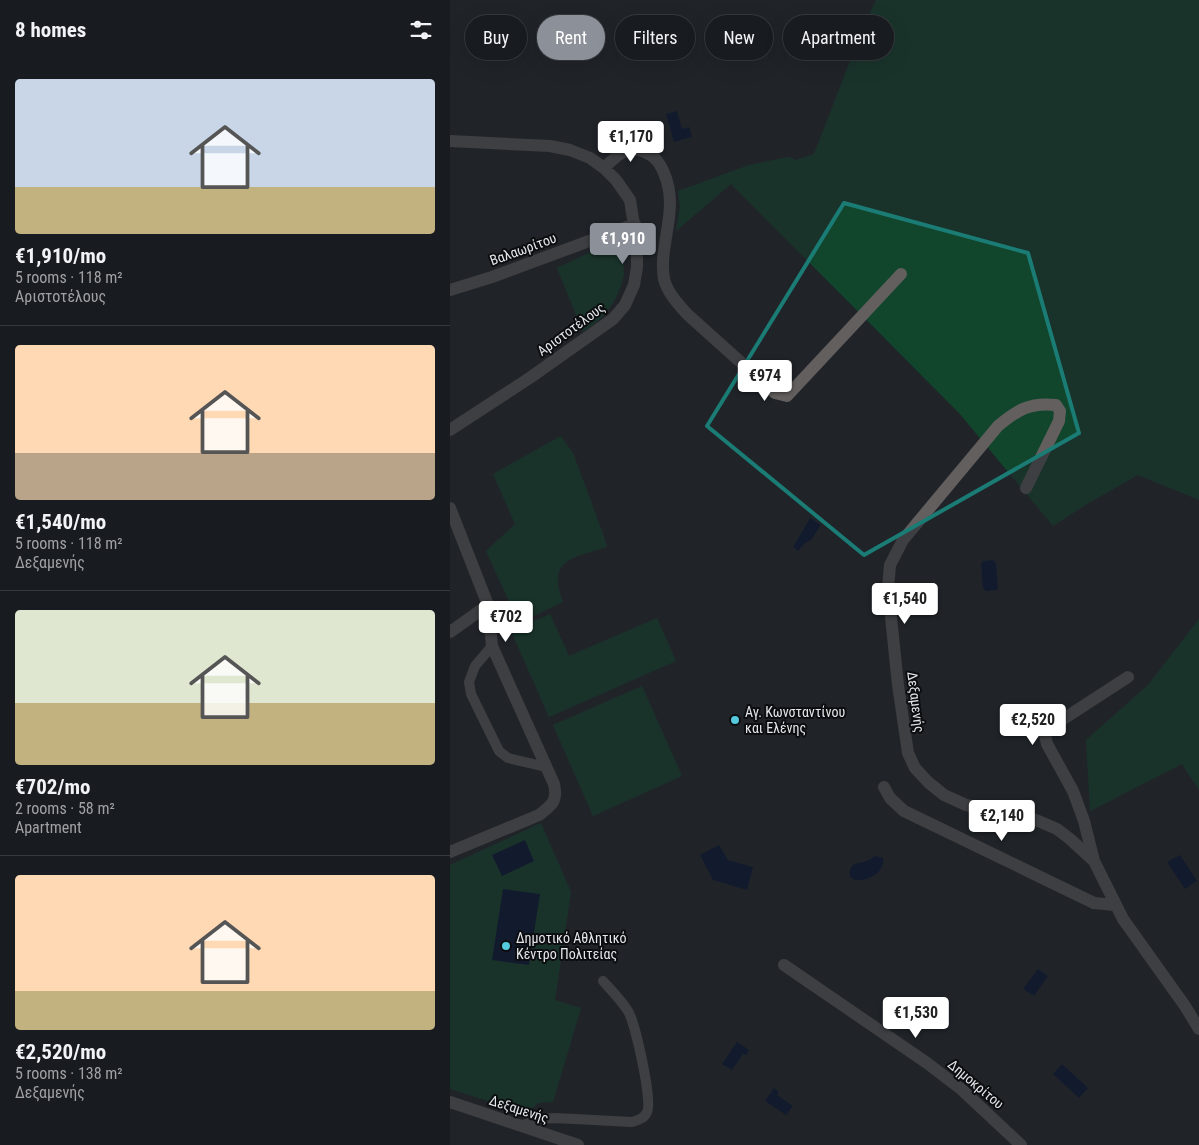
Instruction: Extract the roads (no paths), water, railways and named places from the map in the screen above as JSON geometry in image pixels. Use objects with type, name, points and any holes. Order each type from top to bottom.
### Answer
[{"type":"street","name":"Αριστοτέλους","points":[[450,141],[550,146],[570,150],[590,158],[616,180],[630,200],[637,260],[634,285],[625,305],[613,319],[531,377],[450,430]]},
{"type":"street","points":[[604,168],[621,153],[633,150],[649,154],[660,165],[667,181],[670,197],[664,280],[677,303],[687,314],[768,386],[781,395],[787,396],[901,274]]},
{"type":"street","name":"Βαλαωρίτου","points":[[450,290],[492,277],[634,224]]},
{"type":"street","name":"Δεξαμενής","points":[[1026,488],[1059,421],[1060,410],[1056,405],[1033,405],[1014,413],[998,426],[903,540],[890,565],[889,596],[908,754],[915,768],[944,795],[966,805],[1026,816],[1043,823],[1070,839],[1094,860],[1123,920],[1185,1006],[1199,1029]]},
{"type":"street","points":[[450,508],[488,605],[492,646],[556,793],[550,806],[539,815],[450,852]]},
{"type":"street","points":[[450,632],[488,605]]},
{"type":"street","points":[[1094,860],[1084,821],[1072,790],[1046,744],[1045,736],[1048,729],[1128,676]]},
{"type":"street","points":[[884,787],[890,798],[904,810],[1094,903],[1115,905]]},
{"type":"street","name":"Δημοκρίτου","points":[[784,965],[927,1063],[961,1089],[1021,1145]]},
{"type":"street","name":"Δεξαμενής","points":[[450,1102],[578,1145]]},
{"type":"lane","points":[[492,646],[475,666],[469,682],[471,694],[499,751],[508,758],[546,767]]},
{"type":"lane","points":[[520,1126],[541,1119],[555,1118],[632,1122],[641,1119],[648,1111],[650,1102],[647,1084],[632,1020],[628,1010],[603,981]]},
{"type":"water","points":[[677,111],[682,129],[689,127],[692,137],[674,142],[666,114]]},
{"type":"water","points":[[810,518],[821,525],[811,540],[805,543],[798,551],[793,547]]},
{"type":"water","points":[[993,560],[996,563],[998,588],[986,591],[983,588],[981,564],[983,561]]},
{"type":"water","points":[[525,840],[534,861],[502,876],[492,855]]},
{"type":"water","points":[[719,845],[728,860],[753,867],[747,890],[713,880],[700,855]]},
{"type":"water","points":[[1180,855],[1197,881],[1185,889],[1167,862]]},
{"type":"water","points":[[874,856],[883,858],[882,866],[878,872],[872,877],[865,879],[852,879],[850,875],[851,868],[855,864],[868,861]]},
{"type":"water","points":[[503,889],[540,894],[529,965],[492,960]]},
{"type":"water","points":[[1038,969],[1048,976],[1034,996],[1023,989]]},
{"type":"water","points":[[737,1042],[749,1050],[746,1055],[743,1054],[732,1070],[722,1064]]},
{"type":"water","points":[[1062,1064],[1088,1088],[1079,1098],[1053,1074]]},
{"type":"water","points":[[774,1088],[779,1092],[777,1095],[793,1106],[786,1115],[765,1101]]},
{"type":"place","name":"Αγ. Κωνσταντίνου και Ελένης","points":[[735,720]]},
{"type":"place","name":"Δημοτικό Αθλητικό Κέντρο Πολιτείας","points":[[506,946]]}]
